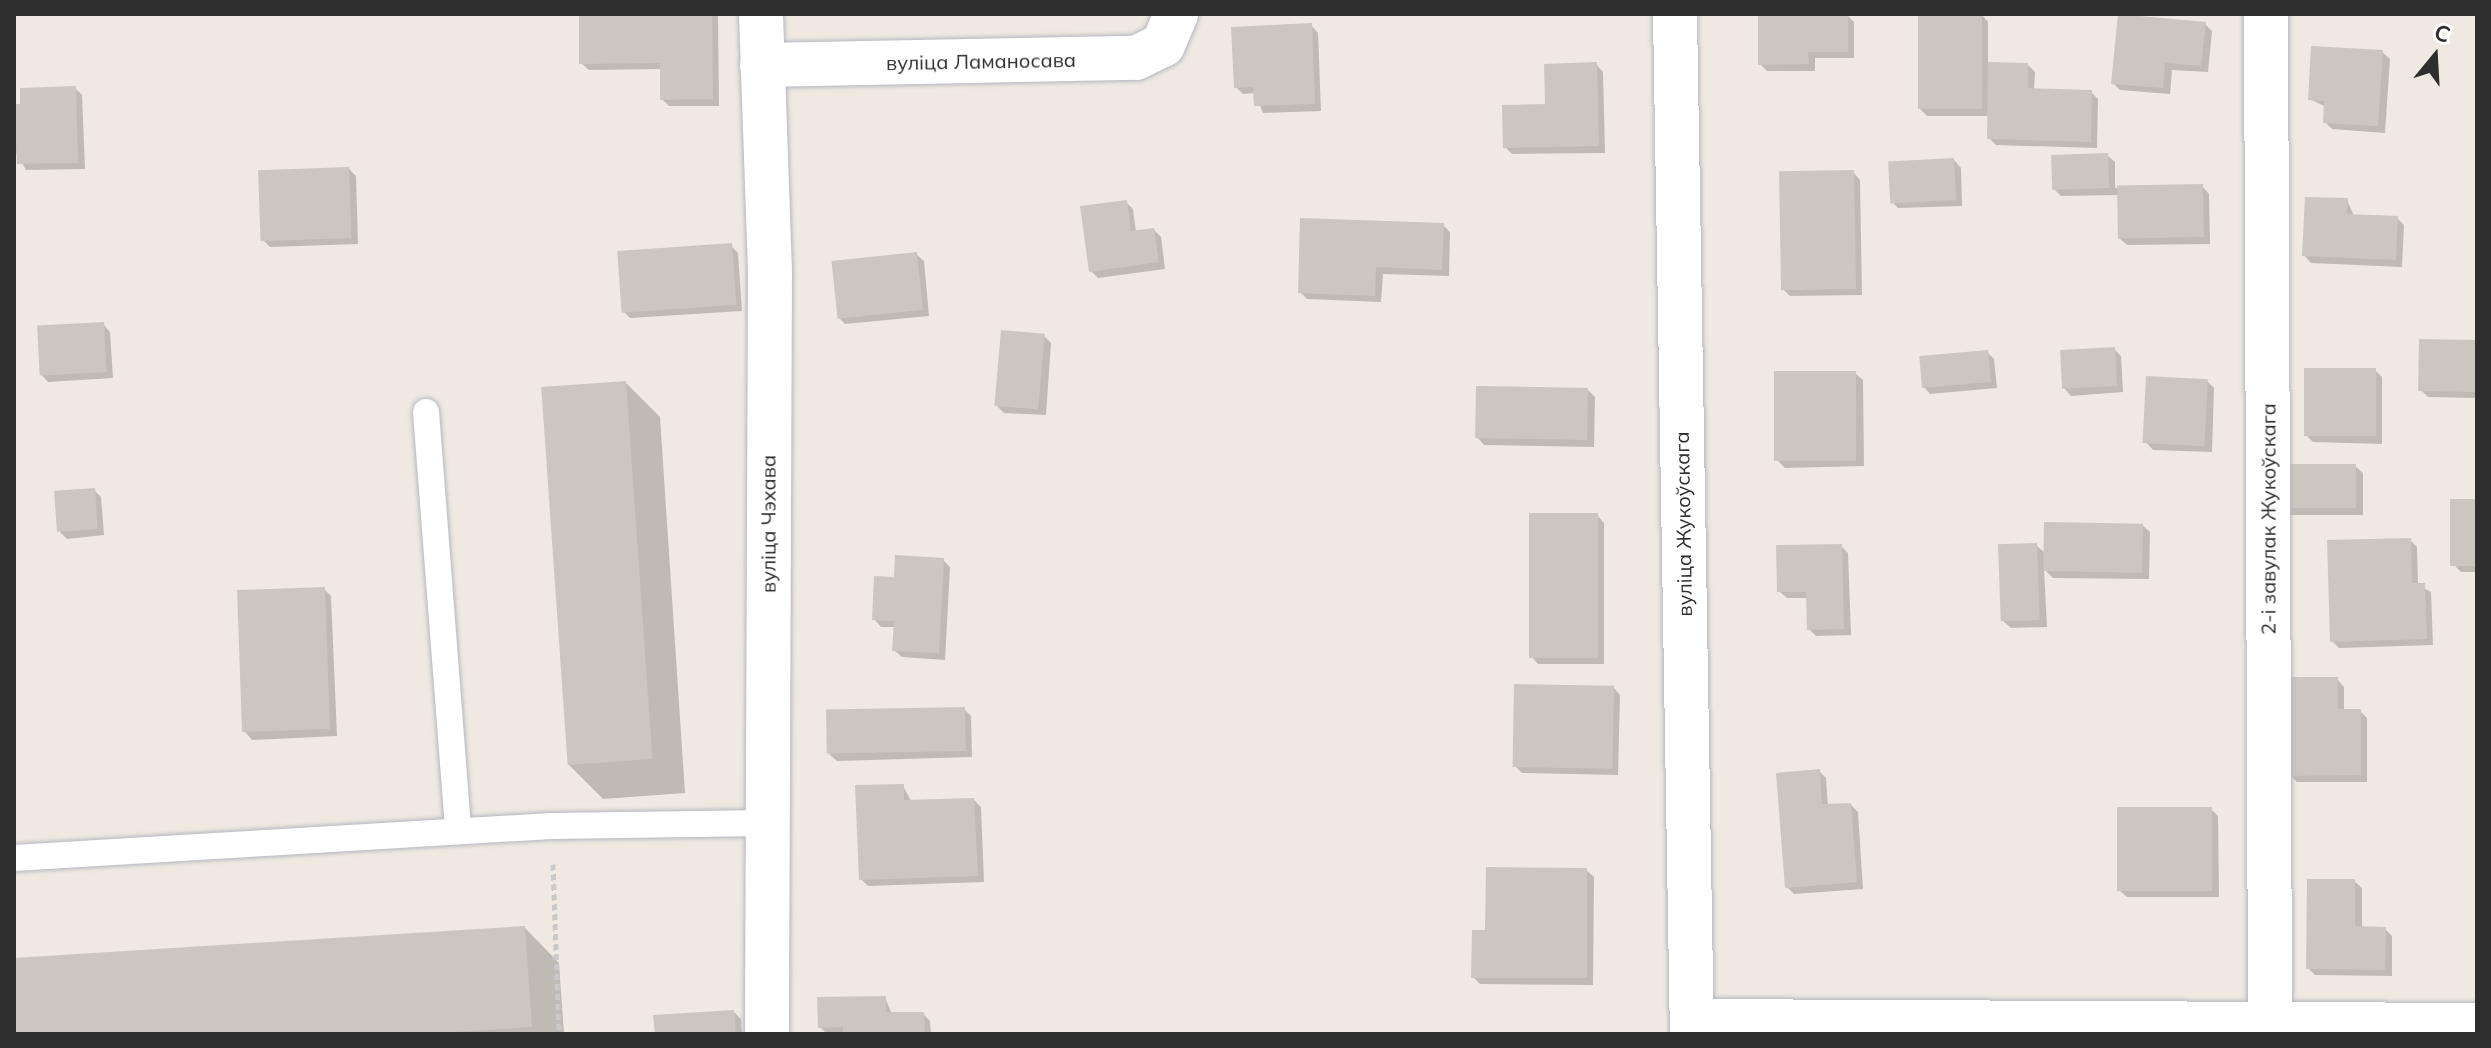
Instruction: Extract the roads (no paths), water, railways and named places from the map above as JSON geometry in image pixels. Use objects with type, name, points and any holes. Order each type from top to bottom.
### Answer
[{"type":"street","name":"вуліца Чэхава","points":[[761,14],[770,271],[767,1034]]},
{"type":"street","name":"вуліца Ламаносава","points":[[762,65],[1136,58],[1163,45],[1176,14]]},
{"type":"street","name":"вуліца Жукоўскага","points":[[1675,14],[1692,1028]]},
{"type":"street","name":"2-і завулак Жукоўскага","points":[[2266,14],[2270,1025]]},
{"type":"street","points":[[1692,1028],[2477,1025]]},
{"type":"lane","points":[[426,412],[458,831]]},
{"type":"lane","points":[[14,858],[551,826],[766,823]]}]
